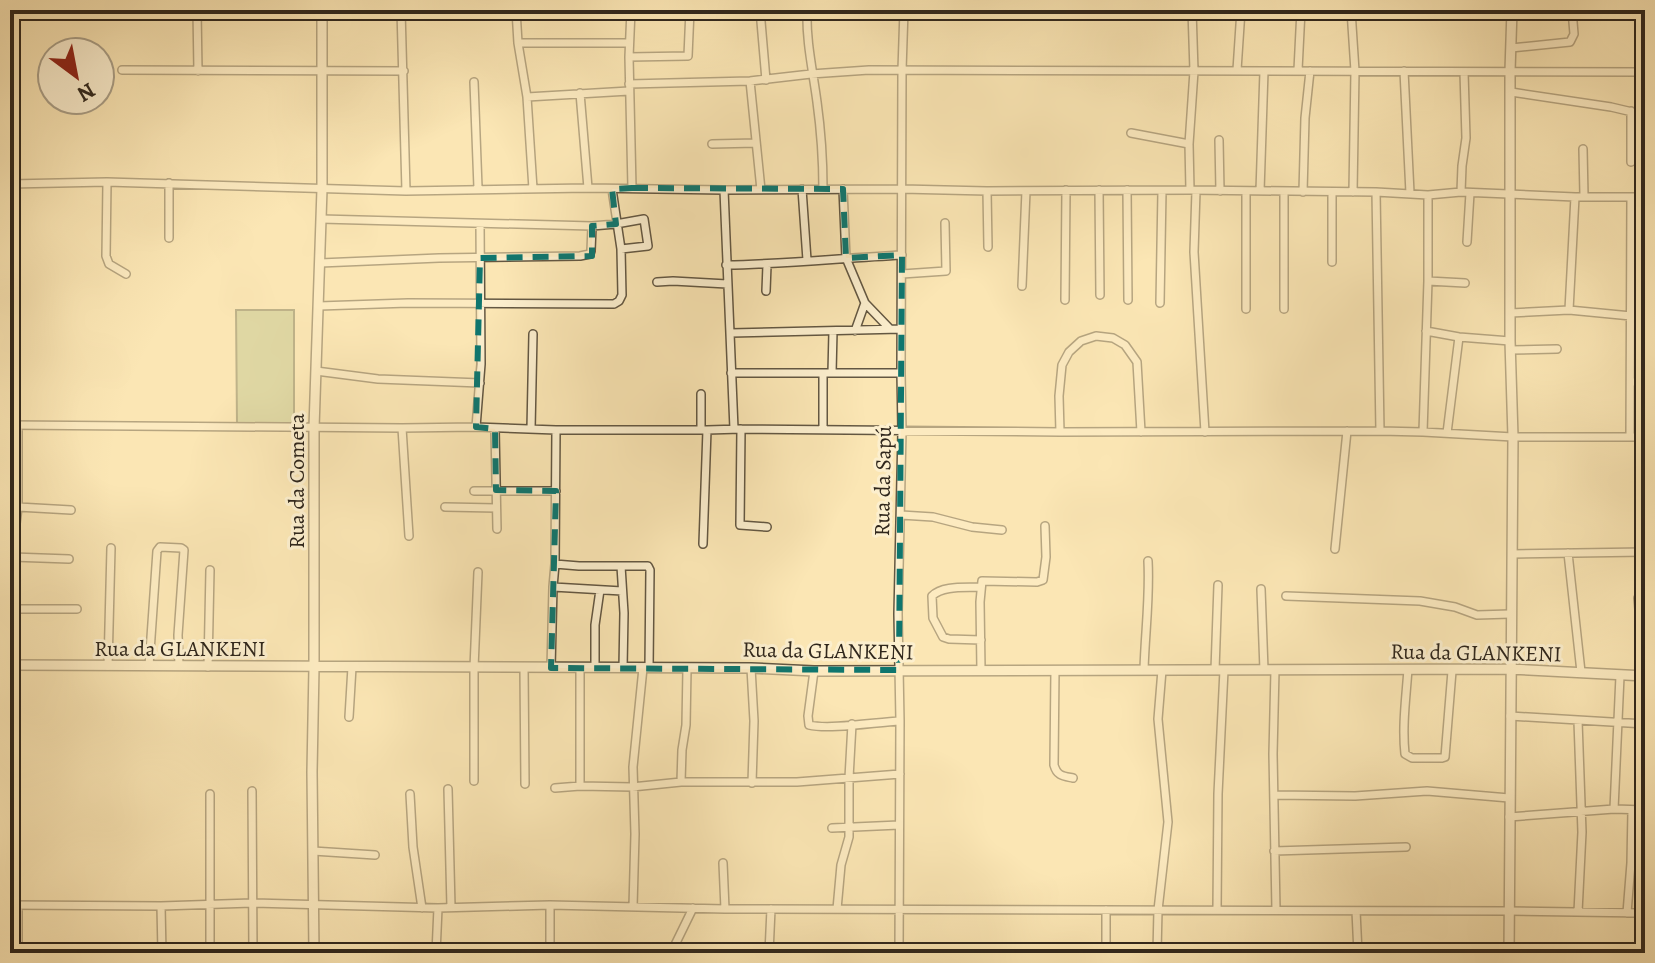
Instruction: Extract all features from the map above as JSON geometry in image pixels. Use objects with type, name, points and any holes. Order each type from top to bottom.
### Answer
[{"type":"street","points":[[197,10],[198,71]]},
{"type":"street","name":"Rua da Cometa","points":[[314,953],[314,428],[322,189],[322,10]]},
{"type":"street","points":[[401,10],[406,191]]},
{"type":"street","points":[[516,10],[527,97],[533,189]]},
{"type":"street","points":[[631,10],[629,87],[632,188]]},
{"type":"street","points":[[629,57],[688,56],[690,10]]},
{"type":"street","points":[[760,10],[766,80]]},
{"type":"street","points":[[807,10],[811,74],[822,146],[823,189]]},
{"type":"street","name":"Rua da Sapú","points":[[899,953],[898,614],[904,10]]},
{"type":"street","points":[[1192,10],[1194,71],[1189,144],[1205,432]]},
{"type":"street","points":[[1237,70],[1241,10]]},
{"type":"street","points":[[1298,70],[1301,10]]},
{"type":"street","points":[[1351,10],[1355,71],[1353,192]]},
{"type":"street","points":[[1509,953],[1512,10]]},
{"type":"street","points":[[1511,48],[1568,43],[1574,34],[1572,10]]},
{"type":"street","points":[[518,43],[629,43]]},
{"type":"street","points":[[122,70],[404,71]]},
{"type":"street","points":[[527,97],[629,87],[902,70],[1645,72],[1631,162]]},
{"type":"street","points":[[1260,191],[1264,71]]},
{"type":"street","points":[[1303,192],[1310,71]]},
{"type":"street","points":[[1404,71],[1410,193]]},
{"type":"street","points":[[1464,72],[1466,138],[1462,166],[1467,242]]},
{"type":"street","points":[[750,81],[761,190]]},
{"type":"street","points":[[474,82],[478,188]]},
{"type":"street","points":[[1511,92],[1638,113]]},
{"type":"street","points":[[580,93],[588,188]]},
{"type":"street","points":[[1131,133],[1189,144]]},
{"type":"street","points":[[1219,140],[1220,191]]},
{"type":"street","points":[[712,144],[756,143]]},
{"type":"street","points":[[1569,310],[1583,149]]},
{"type":"street","points":[[107,182],[106,256],[109,264],[126,274]]},
{"type":"street","points":[[169,183],[169,238]]},
{"type":"street","points":[[10,184],[169,183],[406,191],[478,188],[1127,190],[1428,195],[1465,192],[1645,197]]},
{"type":"street","points":[[319,306],[614,304],[622,295],[621,249],[612,189]]},
{"type":"street","points":[[802,189],[807,260]]},
{"type":"street","points":[[843,189],[846,258],[865,303],[890,329]]},
{"type":"street","points":[[724,190],[731,373],[738,429],[740,525],[767,527]]},
{"type":"street","points":[[1065,300],[1066,190]]},
{"type":"street","points":[[1099,190],[1100,295]]},
{"type":"street","points":[[1127,190],[1128,300]]},
{"type":"street","points":[[987,191],[988,247]]},
{"type":"street","points":[[1022,286],[1026,191]]},
{"type":"street","points":[[1160,303],[1162,191]]},
{"type":"street","points":[[1246,191],[1246,309]]},
{"type":"street","points":[[1284,191],[1284,309]]},
{"type":"street","points":[[1332,192],[1332,262]]},
{"type":"street","points":[[1376,192],[1380,431]]},
{"type":"street","points":[[1423,432],[1428,195]]},
{"type":"street","points":[[1630,437],[1631,197]]},
{"type":"street","points":[[321,219],[592,226],[641,218],[645,221],[648,246],[621,249]]},
{"type":"street","points":[[902,274],[946,271],[945,223]]},
{"type":"street","points":[[476,427],[480,383],[480,224]]},
{"type":"street","points":[[320,263],[585,256],[591,251],[592,226]]},
{"type":"street","points":[[726,265],[902,255]]},
{"type":"street","points":[[766,291],[767,265]]},
{"type":"street","points":[[1428,281],[1465,283]]},
{"type":"street","points":[[657,282],[727,284]]},
{"type":"street","points":[[855,331],[865,303]]},
{"type":"street","points":[[1510,313],[1569,310],[1631,316]]},
{"type":"street","points":[[731,333],[901,329]]},
{"type":"street","points":[[823,430],[833,331]]},
{"type":"street","points":[[1426,331],[1510,345],[1557,349]]},
{"type":"street","points":[[531,429],[533,334]]},
{"type":"street","points":[[1060,432],[1062,365],[1069,352],[1081,341],[1096,336],[1113,338],[1125,345],[1137,362],[1141,432]]},
{"type":"street","points":[[1447,433],[1459,337]]},
{"type":"street","points":[[316,371],[378,379],[480,383]]},
{"type":"street","points":[[731,373],[901,373]]},
{"type":"street","points":[[1631,382],[1645,382]]},
{"type":"street","points":[[701,394],[704,430],[703,544]]},
{"type":"street","points":[[11,665],[14,425],[556,430],[1380,431],[1513,437],[1645,437]]},
{"type":"street","points":[[402,428],[409,536]]},
{"type":"street","points":[[495,429],[497,529]]},
{"type":"street","points":[[551,668],[556,430]]},
{"type":"street","points":[[1335,549],[1347,431]]},
{"type":"street","points":[[474,491],[556,491]]},
{"type":"street","points":[[445,507],[496,508]]},
{"type":"street","points":[[15,512],[71,510]]},
{"type":"street","points":[[901,515],[933,517],[972,527],[1002,530]]},
{"type":"street","points":[[981,670],[982,581],[1043,580],[1045,526]]},
{"type":"street","points":[[149,666],[157,551],[160,547],[184,550],[179,666]]},
{"type":"street","points":[[108,666],[111,548]]},
{"type":"street","points":[[1512,554],[1645,552]]},
{"type":"street","points":[[1568,553],[1581,672]]},
{"type":"street","points":[[12,557],[69,559]]},
{"type":"street","points":[[1144,670],[1148,561]]},
{"type":"street","points":[[555,564],[649,568],[646,668],[632,787],[635,834],[633,907]]},
{"type":"street","points":[[621,566],[623,668]]},
{"type":"street","points":[[208,667],[210,570]]},
{"type":"street","points":[[474,781],[478,572]]},
{"type":"street","points":[[1217,910],[1218,585]]},
{"type":"street","points":[[553,587],[622,591]]},
{"type":"street","points":[[981,587],[950,588],[936,591],[932,596],[933,618],[943,637],[981,640]]},
{"type":"street","points":[[1261,589],[1273,710],[1276,910]]},
{"type":"street","points":[[595,668],[595,625],[600,590]]},
{"type":"street","points":[[1286,596],[1420,601],[1455,607],[1477,615],[1510,614]]},
{"type":"street","points":[[1638,598],[1645,676]]},
{"type":"street","points":[[11,609],[77,609]]},
{"type":"street","name":"Rua da GLANKENI","points":[[11,665],[751,668],[814,671],[1510,669],[1645,676]]},
{"type":"street","points":[[349,717],[352,667]]},
{"type":"street","points":[[524,668],[525,784]]},
{"type":"street","points":[[580,668],[580,786]]},
{"type":"street","points":[[751,668],[754,721],[752,783]]},
{"type":"street","points":[[681,782],[687,669]]},
{"type":"street","points":[[1408,669],[1404,746],[1405,754],[1412,758],[1445,757],[1452,671]]},
{"type":"street","points":[[1055,670],[1054,765],[1060,776],[1073,778]]},
{"type":"street","points":[[1157,953],[1158,910],[1168,822],[1158,719],[1162,670]]},
{"type":"street","points":[[814,671],[808,723],[814,726],[900,721]]},
{"type":"street","points":[[1614,809],[1620,676]]},
{"type":"street","points":[[1510,716],[1645,724]]},
{"type":"street","points":[[1578,721],[1582,832],[1578,912]]},
{"type":"street","points":[[837,909],[841,865],[850,828],[852,724]]},
{"type":"street","points":[[555,788],[632,787],[681,782],[752,783],[900,774]]},
{"type":"street","points":[[448,789],[451,907]]},
{"type":"street","points":[[252,791],[253,953]]},
{"type":"street","points":[[1274,795],[1355,796],[1427,791],[1509,798]]},
{"type":"street","points":[[210,794],[210,953]]},
{"type":"street","points":[[410,794],[413,847],[422,908]]},
{"type":"street","points":[[1509,817],[1614,809],[1645,810]]},
{"type":"street","points":[[1627,913],[1632,810]]},
{"type":"street","points":[[832,828],[899,825]]},
{"type":"street","points":[[1274,851],[1406,847]]},
{"type":"street","points":[[313,851],[375,855]]},
{"type":"street","points":[[723,863],[725,909]]},
{"type":"street","points":[[18,953],[14,905],[252,903],[422,908],[550,905],[725,909],[1645,913]]},
{"type":"street","points":[[550,905],[550,953]]},
{"type":"street","points":[[161,906],[162,953]]},
{"type":"street","points":[[390,953],[436,953],[438,908]]},
{"type":"street","points":[[671,953],[693,908]]},
{"type":"street","points":[[769,953],[771,909]]},
{"type":"street","points":[[1106,910],[1106,953]]},
{"type":"street","points":[[1356,911],[1358,953]]},
{"type":"highlighted area","points":[[632,188],[843,189],[846,258],[902,255],[899,670],[551,668],[556,491],[496,490],[495,429],[476,427],[480,258],[592,256],[592,226],[616,224],[612,189]]},
{"type":"green space","points":[[236,310],[294,310],[294,423],[237,424]]}]
